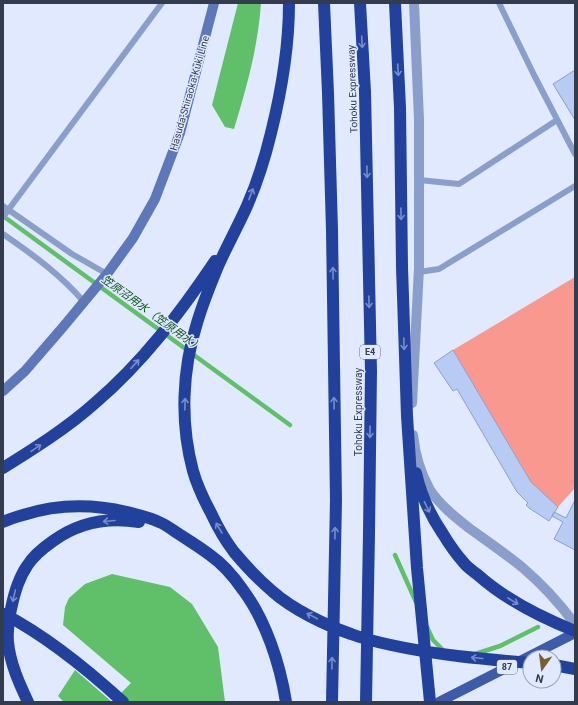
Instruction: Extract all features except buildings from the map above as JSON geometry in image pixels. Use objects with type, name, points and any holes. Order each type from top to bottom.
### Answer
[{"type":"highway","points":[[289,3],[289,29],[285,69],[269,141],[259,175],[247,206],[219,265],[197,323],[190,348],[185,377],[184,410],[187,440],[194,471],[205,501],[217,526],[233,550],[273,592],[298,609],[324,623],[353,635],[383,643],[444,655],[522,662]]},
{"type":"highway","points":[[324,3],[332,230],[336,500],[332,702]]},
{"type":"highway","name":"Tohoku Expressway","points":[[360,3],[365,92],[370,371],[366,702]]},
{"type":"highway","points":[[395,3],[400,108],[402,267],[407,416],[417,568],[430,702]]},
{"type":"highway","points":[[3,468],[34,450],[66,427],[96,403],[126,375],[151,348],[179,312],[235,230]]},
{"type":"highway","points":[[409,442],[416,476],[425,503],[449,543],[465,564],[483,580],[513,601],[575,632]]},
{"type":"highway","points":[[3,522],[34,511],[61,507],[89,506],[114,509],[140,515],[160,522],[211,555],[244,590],[260,618],[272,647],[283,682],[286,702]]},
{"type":"highway","points":[[28,702],[12,664],[8,642],[8,624],[16,587],[27,566],[42,548],[63,534],[85,524],[111,520],[138,522],[175,532]]},
{"type":"highway","points":[[3,613],[58,648],[106,686],[123,702]]},
{"type":"highway","points":[[562,666],[575,668]]},
{"type":"main road","name":"Hasuda-Shiraoka-Kuki Line","points":[[3,390],[25,371],[107,274],[133,238],[155,199],[180,133],[214,3]]},
{"type":"main road","name":"87","points":[[439,702],[575,632]]},
{"type":"street","points":[[414,3],[418,120],[419,272],[411,415],[413,440],[418,460],[430,490],[440,503],[461,522],[523,569],[556,600],[575,624]]},
{"type":"lane","points":[[3,217],[6,208],[162,3]]},
{"type":"lane","points":[[499,3],[575,154]]},
{"type":"lane","points":[[419,180],[459,184],[557,120]]},
{"type":"lane","points":[[419,272],[439,269],[575,186]]},
{"type":"lane","points":[[6,208],[72,254],[107,274]]},
{"type":"lane","points":[[3,234],[35,256],[72,289],[84,302]]},
{"type":"shaded area","points":[[238,3],[261,3],[260,19],[251,66],[234,129],[225,127],[212,105]]},
{"type":"shaded area","points":[[575,277],[575,488],[558,507],[531,482],[453,350]]},
{"type":"shaded area","points":[[112,574],[170,587],[192,604],[218,647],[225,702],[112,702],[131,683],[63,625],[65,607],[69,598],[85,584]]},
{"type":"shaded area","points":[[75,670],[112,702],[64,702],[58,696]]},
{"type":"waterway","name":"笠原沼用水（笠原用水）","points":[[3,216],[290,425]]},
{"type":"waterway","name":"笠原沼用水（笠原用水）","points":[[395,555],[416,602]]},
{"type":"waterway","name":"笠原沼用水（笠原用水）","points":[[427,627],[433,640],[444,651]]},
{"type":"waterway","name":"笠原沼用水（笠原用水）","points":[[475,654],[500,646],[538,627]]}]
